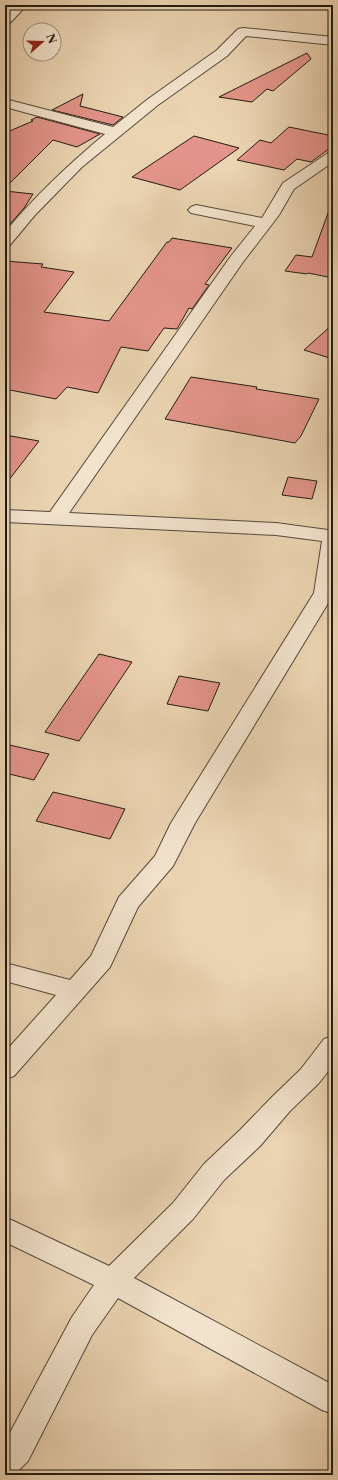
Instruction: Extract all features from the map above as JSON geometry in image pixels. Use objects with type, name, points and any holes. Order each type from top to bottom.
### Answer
[{"type":"street","points":[[5,21],[21,5]]},
{"type":"street","points":[[5,242],[30,212],[78,164],[153,102],[222,53],[243,32],[333,41]]},
{"type":"street","points":[[5,103],[115,132]]},
{"type":"street","points":[[55,519],[139,401],[236,259],[274,212],[288,186],[333,156]]},
{"type":"street","points":[[196,210],[265,223]]},
{"type":"street","points":[[5,516],[276,529],[333,536],[324,593],[184,823],[165,860],[128,903],[101,961],[5,1069]]},
{"type":"street","points":[[5,972],[74,990]]},
{"type":"street","points":[[5,1463],[17,1451],[82,1326],[113,1281],[183,1211],[214,1172],[250,1138],[281,1104],[310,1076],[333,1046]]},
{"type":"street","points":[[5,1228],[113,1281],[333,1400]]},
{"type":"building","points":[[307,53],[311,59],[273,91],[267,89],[252,102],[219,97]]},
{"type":"building","points":[[83,94],[80,106],[123,117],[113,125],[52,110]]},
{"type":"building","points":[[37,117],[100,134],[77,147],[53,140],[5,188],[5,133],[33,121],[31,120]]},
{"type":"building","points":[[289,127],[333,136],[333,146],[311,162],[297,159],[284,170],[237,160],[260,140],[271,143]]},
{"type":"building","points":[[194,136],[239,148],[180,190],[132,177]]},
{"type":"building","points":[[5,191],[33,194],[24,208],[5,230]]},
{"type":"building","points":[[331,205],[333,205],[333,278],[308,273],[285,271],[296,255],[312,257]]},
{"type":"building","points":[[172,238],[232,248],[205,284],[209,285],[192,309],[189,308],[177,329],[164,328],[148,351],[121,347],[98,393],[67,387],[56,399],[5,389],[5,261],[43,264],[41,267],[74,272],[44,312],[109,321],[167,242],[169,242]]},
{"type":"building","points":[[333,324],[333,359],[304,350]]},
{"type":"building","points":[[191,377],[257,387],[256,389],[319,399],[301,436],[295,443],[165,419]]},
{"type":"building","points":[[5,435],[39,441],[5,485]]},
{"type":"building","points":[[288,477],[317,481],[312,499],[282,495]]},
{"type":"building","points":[[99,654],[132,662],[79,741],[45,732]]},
{"type":"building","points":[[179,676],[220,683],[208,711],[167,704]]},
{"type":"building","points":[[5,744],[49,754],[34,780],[5,773]]},
{"type":"building","points":[[53,792],[125,809],[110,839],[36,821]]}]
